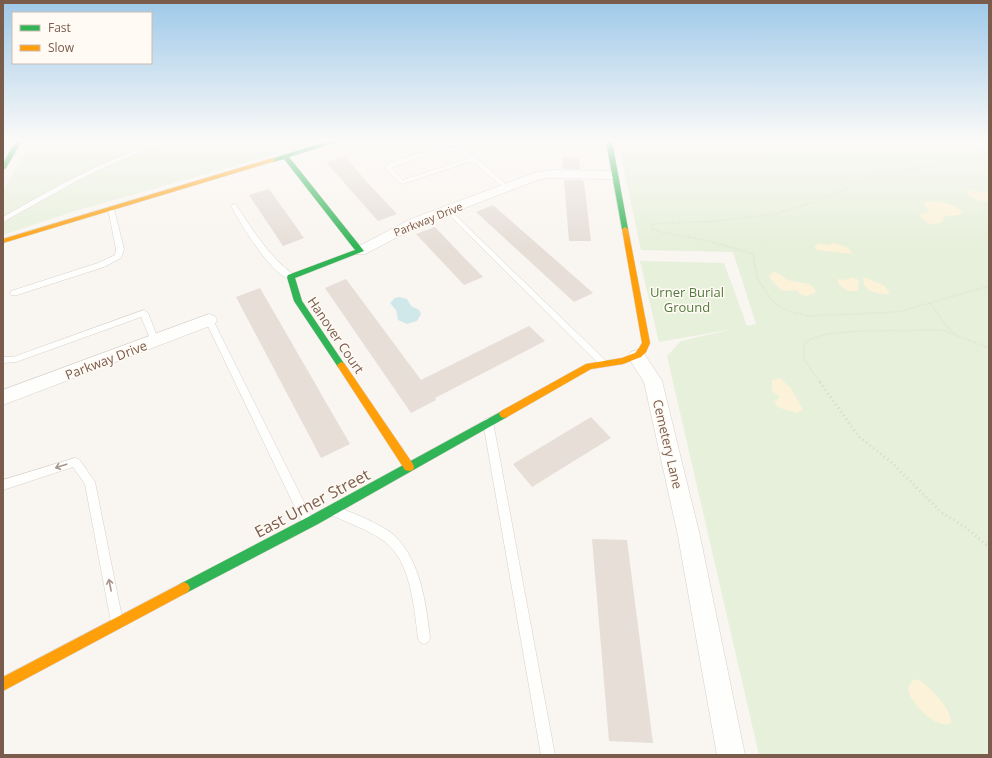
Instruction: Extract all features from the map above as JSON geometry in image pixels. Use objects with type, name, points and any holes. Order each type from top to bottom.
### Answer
[{"type":"street","points":[[3,241],[218,176]]},
{"type":"street","points":[[291,277],[360,251],[301,176]]},
{"type":"street","name":"Parkway Drive","points":[[360,251],[385,236],[416,222],[537,176]]},
{"type":"street","points":[[614,176],[646,343],[645,350],[637,357]]},
{"type":"street","name":"Hanover Court","points":[[291,277],[298,301],[409,467]]},
{"type":"street","name":"Parkway Drive","points":[[3,398],[209,320]]},
{"type":"street","name":"East Urner Street","points":[[3,684],[332,510],[589,366],[602,362],[637,357]]},
{"type":"street","name":"Cemetery Lane","points":[[637,357],[653,381],[689,536],[731,755]]},
{"type":"lane","points":[[3,220],[45,195],[83,176]]},
{"type":"lane","points":[[396,176],[402,182],[419,176]]},
{"type":"lane","points":[[493,176],[507,188]]},
{"type":"lane","points":[[234,206],[258,246],[266,256],[277,268],[291,277]]},
{"type":"lane","points":[[14,293],[101,265],[118,256],[120,249],[111,209]]},
{"type":"lane","points":[[448,211],[602,362]]},
{"type":"lane","points":[[3,360],[13,360],[144,313],[155,341]]},
{"type":"lane","points":[[209,320],[308,523]]},
{"type":"lane","points":[[488,422],[548,755]]},
{"type":"lane","points":[[3,485],[76,462],[90,482],[117,623]]},
{"type":"lane","points":[[332,510],[391,540],[408,563],[420,601],[424,638]]},
{"type":"path","points":[[875,176],[819,200],[776,214],[759,217],[722,218],[708,222],[656,223],[651,226],[652,229],[658,231],[709,241],[753,254],[754,268],[757,278],[769,297],[779,306],[792,312],[808,316],[898,312],[989,286]]},
{"type":"path","points":[[930,303],[946,326],[959,336]]},
{"type":"path","points":[[989,348],[942,330],[925,329],[830,334],[813,338],[805,343],[802,353],[804,359],[859,437],[890,461],[941,512],[965,527],[989,547]]},
{"type":"green space","points":[[11,176],[198,176],[75,211],[3,235],[3,190]]},
{"type":"green space","name":"Urner Burial Ground","points":[[625,176],[989,176],[989,755],[759,755],[667,356],[681,341],[733,329],[659,342],[640,261],[724,263],[747,326],[756,324],[733,252],[641,250]]},
{"type":"sand","points":[[971,190],[989,192],[989,201],[971,197],[967,193]]},
{"type":"sand","points":[[935,201],[946,203],[956,207],[963,213],[959,215],[945,216],[941,223],[929,224],[920,217],[921,214],[930,212],[924,205],[925,202]]},
{"type":"sand","points":[[818,243],[829,245],[834,243],[842,245],[849,249],[852,254],[817,250],[814,247]]},
{"type":"sand","points":[[774,272],[791,281],[809,284],[816,292],[808,296],[801,295],[796,290],[782,290],[770,278],[769,275]]},
{"type":"sand","points":[[850,277],[859,281],[858,291],[848,291],[838,284],[838,279],[848,280]]},
{"type":"sand","points":[[864,277],[885,286],[890,294],[876,293],[867,289],[863,282]]},
{"type":"sand","points":[[780,378],[791,388],[803,410],[796,413],[777,407],[774,402],[780,397],[772,391],[772,380]]},
{"type":"sand","points":[[917,679],[927,686],[939,698],[951,718],[951,723],[939,723],[918,708],[908,689],[912,681]]},
{"type":"water","points":[[399,297],[407,299],[411,306],[419,310],[421,314],[417,321],[407,324],[398,320],[396,310],[390,303],[395,298]]},
{"type":"building","points":[[339,176],[362,176],[397,214],[378,221]]},
{"type":"building","points":[[564,180],[582,180],[584,182],[591,241],[569,241]]},
{"type":"building","points":[[269,189],[304,238],[283,246],[249,195]]},
{"type":"building","points":[[493,205],[593,293],[574,302],[476,212]]},
{"type":"building","points":[[435,227],[483,277],[464,285],[416,234]]},
{"type":"building","points":[[346,279],[421,380],[529,326],[545,341],[435,398],[436,400],[411,413],[325,288]]},
{"type":"building","points":[[260,288],[350,444],[321,458],[236,297]]},
{"type":"building","points":[[591,417],[611,438],[532,487],[513,464]]},
{"type":"building","points":[[592,539],[627,540],[653,743],[609,741]]},
{"type":"traffic: fast","points":[[301,176],[360,251],[291,277],[298,301],[341,365]]},
{"type":"traffic: fast","points":[[615,176],[625,229]]},
{"type":"traffic: fast","points":[[184,588],[314,520],[504,414]]},
{"type":"traffic: slow","points":[[3,241],[218,176]]},
{"type":"traffic: slow","points":[[504,414],[589,366],[623,361],[638,355],[643,350],[646,343],[625,229]]},
{"type":"traffic: slow","points":[[341,365],[409,467]]},
{"type":"traffic: slow","points":[[3,684],[184,588]]}]
